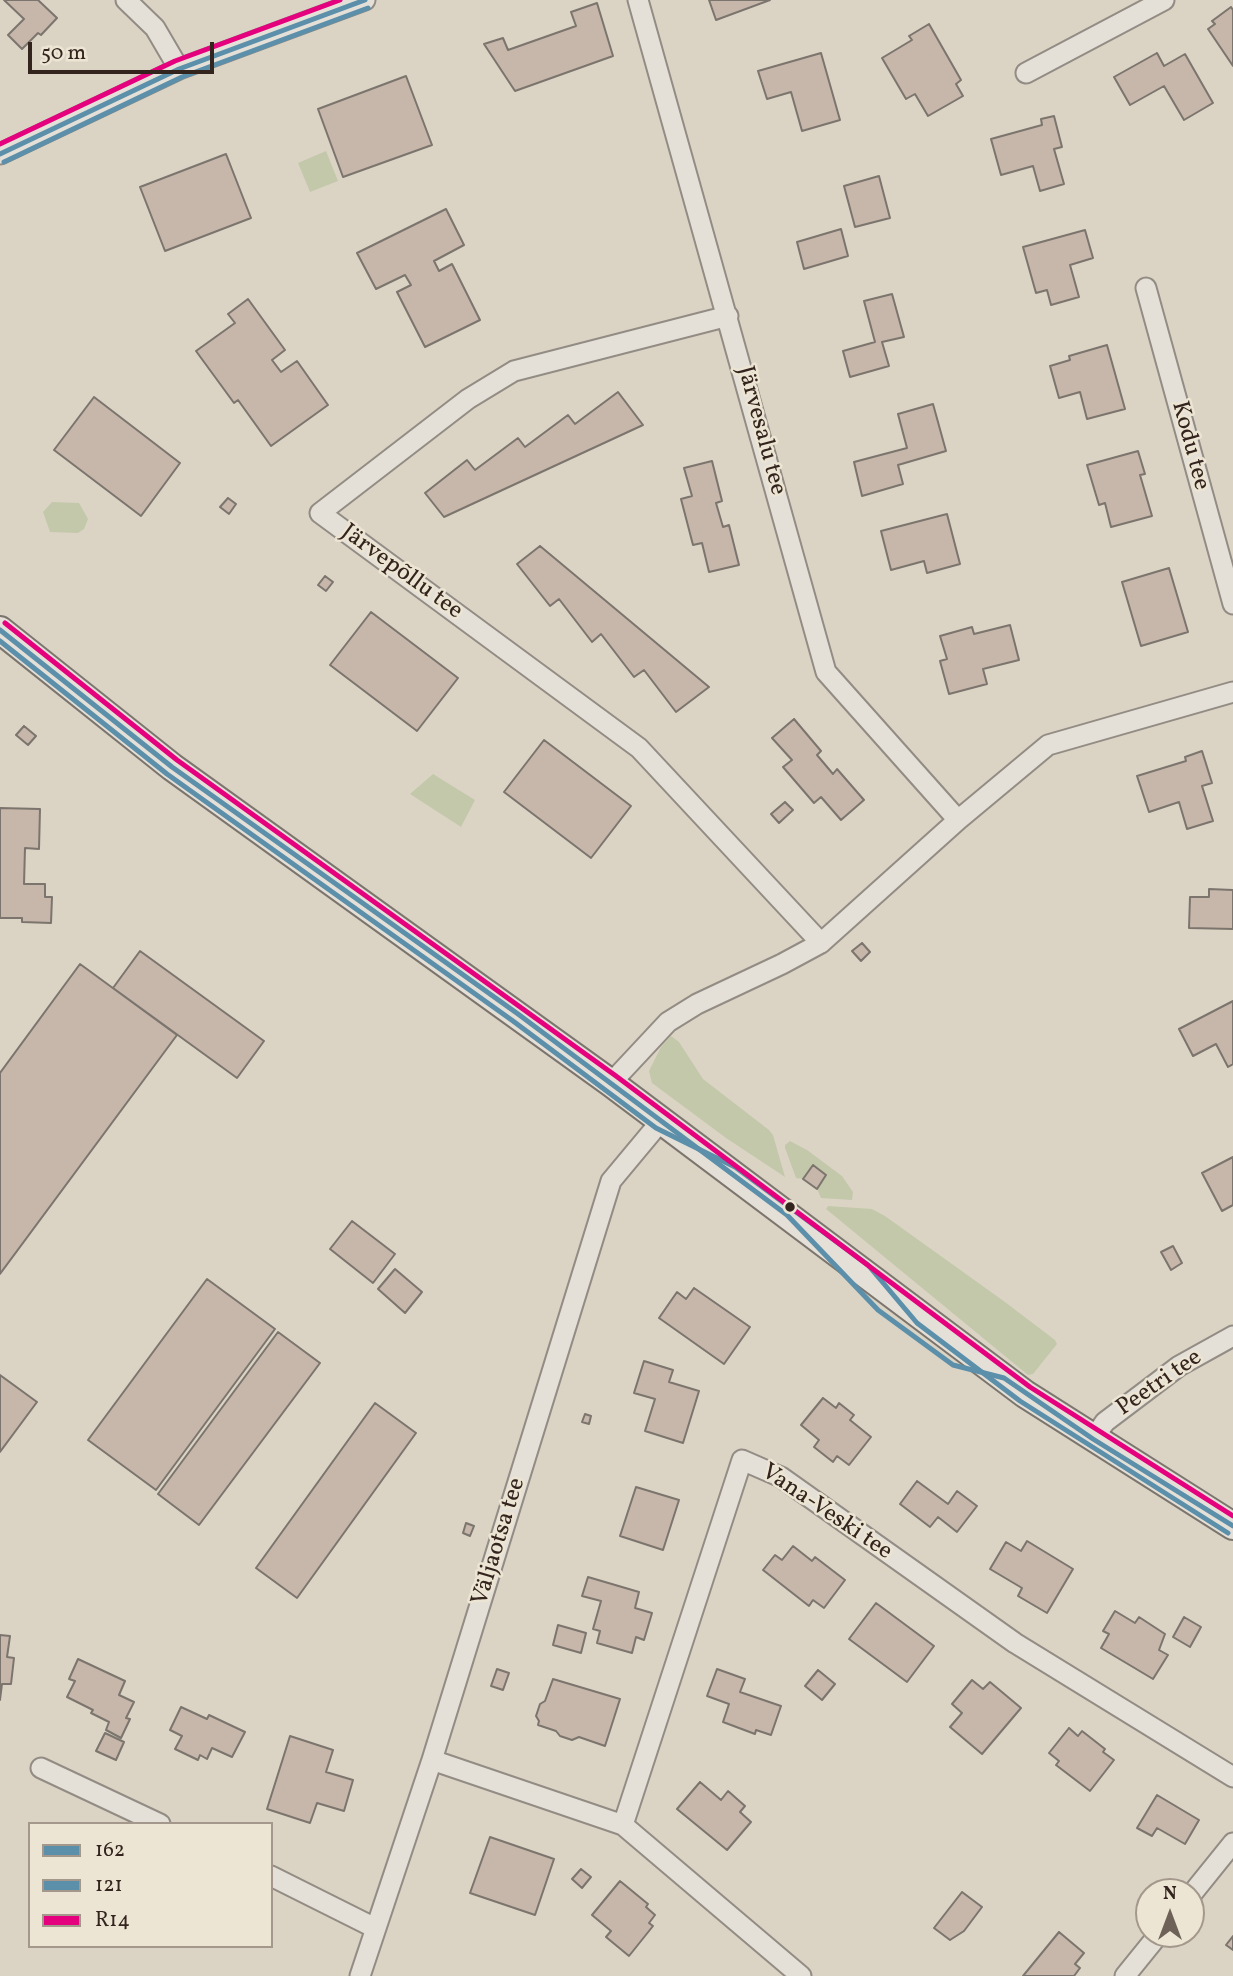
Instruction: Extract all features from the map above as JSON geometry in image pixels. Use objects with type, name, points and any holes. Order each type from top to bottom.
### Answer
[{"type":"street","points":[[126,0],[155,28],[179,69]]},
{"type":"street","points":[[0,154],[179,69],[365,0]]},
{"type":"street","name":"Järvesalu tee","points":[[638,0],[826,672],[958,820]]},
{"type":"street","points":[[1026,73],[1164,0]]},
{"type":"street","name":"Kodu tee","points":[[1146,288],[1233,604]]},
{"type":"street","name":"Järvepõllu tee","points":[[728,316],[514,371],[468,399],[320,513],[639,748],[821,943]]},
{"type":"street","points":[[0,630],[172,767],[611,1083],[1025,1394],[1233,1527]]},
{"type":"street","points":[[611,1083],[668,1022],[697,1004],[821,943],[958,820],[1048,745],[1233,692]]},
{"type":"street","name":"Väljaotsa tee","points":[[360,1976],[432,1760],[611,1181],[661,1121]]},
{"type":"street","name":"Peetri tee","points":[[1093,1439],[1105,1422],[1179,1366],[1233,1336]]},
{"type":"street","name":"Vana-Veski tee","points":[[623,1825],[741,1460],[780,1477],[1015,1643],[1233,1777]]},
{"type":"street","points":[[432,1760],[623,1825],[801,1976]]},
{"type":"street","points":[[41,1768],[156,1822]]},
{"type":"street","points":[[1205,1878],[1233,1843]]},
{"type":"street","points":[[273,1877],[375,1928]]},
{"type":"street","points":[[1125,1976],[1148,1948]]},
{"type":"green space","points":[[326,151],[338,181],[310,192],[298,163]]},
{"type":"green space","points":[[52,502],[79,503],[88,519],[84,529],[78,533],[50,532],[43,512]]},
{"type":"green space","points":[[433,774],[475,800],[461,827],[410,794]]},
{"type":"green space","points":[[671,1036],[679,1042],[703,1079],[769,1130],[773,1135],[785,1177],[726,1138],[652,1083],[649,1071],[661,1047]]},
{"type":"green space","points":[[790,1141],[842,1176],[853,1192],[852,1200],[821,1198],[817,1189],[826,1175],[813,1165],[803,1179],[796,1178],[785,1148]]},
{"type":"green space","points":[[828,1206],[872,1209],[885,1216],[1005,1302],[1057,1344],[1033,1374],[1028,1375],[826,1209]]},
{"type":"building","points":[[4,0],[38,0],[57,18],[41,35],[38,33],[22,49],[8,35],[24,19]]},
{"type":"building","points":[[709,0],[770,0],[716,20]]},
{"type":"building","points":[[597,3],[613,56],[515,91],[484,44],[503,38],[508,50],[576,26],[571,12]]},
{"type":"building","points":[[1231,7],[1233,66],[1208,29],[1215,24],[1212,21]]},
{"type":"building","points":[[929,24],[961,80],[956,84],[963,96],[928,116],[915,94],[906,99],[882,58],[912,40],[909,36]]},
{"type":"building","points":[[821,53],[840,120],[802,131],[791,92],[767,99],[758,71]]},
{"type":"building","points":[[1157,53],[1164,66],[1185,54],[1213,103],[1184,120],[1164,86],[1130,105],[1114,77]]},
{"type":"building","points":[[406,76],[432,145],[343,177],[318,109]]},
{"type":"building","points":[[1054,116],[1062,147],[1054,149],[1064,184],[1040,191],[1033,166],[1001,175],[991,139],[1042,125],[1041,119]]},
{"type":"building","points":[[226,154],[251,218],[165,251],[140,187]]},
{"type":"building","points":[[879,176],[890,218],[855,227],[844,186]]},
{"type":"building","points":[[446,209],[464,245],[434,261],[439,271],[452,264],[480,320],[425,347],[397,292],[411,285],[405,275],[376,289],[357,253]]},
{"type":"building","points":[[841,229],[848,256],[804,269],[797,242]]},
{"type":"building","points":[[1085,230],[1093,258],[1070,265],[1079,297],[1051,305],[1047,290],[1036,293],[1023,247]]},
{"type":"building","points":[[892,294],[904,337],[882,342],[889,366],[850,377],[843,351],[875,342],[864,301]]},
{"type":"building","points":[[248,299],[285,350],[272,360],[281,372],[297,361],[328,405],[271,446],[238,400],[234,403],[196,351],[235,323],[228,314]]},
{"type":"building","points":[[1107,345],[1125,409],[1087,419],[1080,392],[1059,398],[1050,366],[1070,360],[1069,356]]},
{"type":"building","points":[[618,392],[643,425],[444,517],[425,493],[467,460],[475,470],[518,438],[525,447],[568,415],[575,424]]},
{"type":"building","points":[[94,397],[180,463],[141,516],[54,450]]},
{"type":"building","points":[[933,404],[946,451],[898,465],[903,484],[862,496],[854,462],[907,448],[898,414]]},
{"type":"building","points":[[1138,451],[1145,474],[1140,475],[1152,516],[1111,527],[1105,503],[1099,505],[1087,465]]},
{"type":"building","points":[[712,461],[722,501],[716,503],[723,527],[729,525],[739,565],[709,572],[702,543],[693,545],[681,499],[692,496],[684,468]]},
{"type":"building","points":[[228,498],[236,504],[229,514],[220,507]]},
{"type":"building","points":[[947,514],[960,564],[927,573],[924,561],[891,570],[881,531]]},
{"type":"building","points":[[540,546],[709,687],[676,712],[644,670],[634,677],[601,634],[592,642],[559,599],[550,606],[517,564]]},
{"type":"building","points":[[1169,568],[1188,632],[1141,646],[1122,582]]},
{"type":"building","points":[[325,576],[333,582],[326,591],[318,585]]},
{"type":"building","points":[[371,612],[458,678],[417,731],[330,665]]},
{"type":"building","points":[[1010,625],[1019,660],[983,669],[987,684],[949,694],[940,661],[947,659],[940,636],[972,627],[974,634]]},
{"type":"building","points":[[794,719],[821,751],[817,755],[833,774],[837,769],[864,800],[841,820],[821,797],[814,803],[783,767],[792,760],[772,738]]},
{"type":"building","points":[[24,726],[36,736],[28,745],[16,735]]},
{"type":"building","points":[[544,740],[631,806],[591,858],[504,792]]},
{"type":"building","points":[[1202,751],[1212,783],[1202,786],[1213,821],[1187,829],[1179,802],[1149,812],[1137,776],[1186,761],[1185,757]]},
{"type":"building","points":[[785,802],[793,810],[779,823],[771,814]]},
{"type":"building","points":[[0,808],[40,809],[39,849],[25,848],[24,884],[45,884],[45,897],[52,897],[51,923],[22,922],[22,918],[0,918]]},
{"type":"building","points":[[1209,889],[1233,890],[1233,929],[1189,928],[1190,897],[1209,897]]},
{"type":"building","points":[[862,943],[870,952],[861,961],[852,951]]},
{"type":"building","points":[[140,951],[264,1041],[237,1078],[113,988]]},
{"type":"building","points":[[80,964],[177,1035],[0,1274],[0,1073]]},
{"type":"building","points":[[1233,1001],[1233,1064],[1228,1067],[1216,1044],[1193,1056],[1179,1029]]},
{"type":"building","points":[[1233,1157],[1233,1205],[1222,1211],[1202,1173]]},
{"type":"building","points":[[813,1165],[826,1175],[817,1189],[803,1179]]},
{"type":"building","points":[[352,1221],[395,1254],[373,1283],[330,1249]]},
{"type":"building","points":[[1173,1246],[1182,1263],[1171,1270],[1161,1252]]},
{"type":"building","points":[[395,1269],[422,1292],[405,1313],[378,1289]]},
{"type":"building","points":[[207,1279],[275,1329],[156,1490],[88,1440]]},
{"type":"building","points":[[694,1288],[750,1327],[724,1364],[659,1318],[677,1292],[686,1299]]},
{"type":"building","points":[[278,1332],[320,1363],[199,1525],[158,1494]]},
{"type":"building","points":[[644,1361],[673,1370],[669,1382],[699,1391],[683,1443],[645,1431],[655,1399],[634,1393]]},
{"type":"building","points":[[0,1375],[37,1402],[0,1452]]},
{"type":"building","points":[[823,1398],[836,1408],[839,1403],[854,1415],[850,1420],[871,1437],[849,1465],[837,1456],[833,1462],[814,1447],[819,1440],[801,1425]]},
{"type":"building","points":[[375,1403],[416,1433],[297,1598],[256,1568]]},
{"type":"building","points":[[585,1414],[591,1416],[589,1424],[582,1422]]},
{"type":"building","points":[[917,1481],[948,1504],[957,1491],[977,1506],[957,1532],[938,1517],[930,1527],[900,1504]]},
{"type":"building","points":[[636,1487],[679,1500],[663,1550],[620,1536]]},
{"type":"building","points":[[466,1523],[474,1526],[470,1536],[463,1533]]},
{"type":"building","points":[[1027,1541],[1073,1569],[1047,1613],[1018,1596],[1022,1588],[990,1569],[1006,1542],[1021,1551]]},
{"type":"building","points":[[793,1546],[812,1561],[815,1557],[845,1580],[824,1608],[813,1600],[809,1606],[763,1570],[775,1555],[782,1560]]},
{"type":"building","points":[[588,1577],[639,1592],[635,1608],[652,1613],[644,1640],[636,1637],[632,1653],[597,1643],[600,1631],[593,1629],[601,1601],[582,1596]]},
{"type":"building","points":[[876,1603],[934,1646],[907,1682],[849,1639]]},
{"type":"building","points":[[1115,1611],[1135,1623],[1139,1617],[1165,1634],[1159,1650],[1168,1655],[1153,1679],[1101,1648],[1109,1634],[1103,1631]]},
{"type":"building","points":[[1184,1617],[1201,1627],[1190,1647],[1173,1637]]},
{"type":"building","points":[[558,1625],[586,1633],[581,1653],[553,1645]]},
{"type":"building","points":[[0,1635],[10,1636],[7,1657],[14,1658],[11,1684],[2,1684],[0,1700]]},
{"type":"building","points":[[78,1659],[125,1681],[119,1695],[134,1702],[121,1738],[106,1730],[109,1722],[91,1713],[93,1710],[67,1697],[75,1681],[69,1679]]},
{"type":"building","points":[[497,1669],[509,1673],[503,1690],[491,1686]]},
{"type":"building","points":[[717,1669],[745,1679],[740,1692],[781,1706],[771,1735],[756,1730],[755,1734],[723,1722],[729,1704],[707,1696]]},
{"type":"building","points":[[818,1670],[835,1684],[822,1700],[805,1686]]},
{"type":"building","points":[[553,1679],[620,1699],[605,1746],[579,1737],[572,1740],[538,1725],[536,1716]]},
{"type":"building","points":[[972,1680],[983,1689],[990,1682],[1021,1708],[982,1754],[950,1727],[962,1713],[952,1704]]},
{"type":"building","points":[[181,1707],[207,1719],[209,1715],[245,1732],[232,1757],[212,1748],[207,1759],[200,1755],[198,1760],[175,1749],[182,1736],[170,1730]]},
{"type":"building","points":[[1069,1728],[1078,1736],[1082,1731],[1105,1749],[1103,1752],[1114,1760],[1090,1791],[1056,1765],[1059,1761],[1049,1753]]},
{"type":"building","points":[[105,1733],[124,1742],[116,1760],[96,1751]]},
{"type":"building","points":[[290,1736],[333,1750],[326,1772],[353,1780],[344,1811],[317,1803],[310,1823],[267,1809]]},
{"type":"building","points":[[700,1782],[721,1800],[728,1791],[745,1806],[740,1812],[751,1822],[727,1850],[677,1809]]},
{"type":"building","points":[[1157,1795],[1199,1820],[1185,1844],[1157,1828],[1152,1836],[1137,1828]]},
{"type":"building","points":[[490,1837],[554,1859],[535,1915],[470,1893]]},
{"type":"building","points":[[581,1869],[591,1877],[582,1888],[572,1879]]},
{"type":"building","points":[[620,1881],[648,1904],[646,1907],[655,1915],[649,1923],[653,1926],[629,1956],[606,1937],[611,1931],[592,1915]]},
{"type":"building","points":[[962,1892],[982,1907],[964,1931],[950,1940],[934,1928]]},
{"type":"building","points":[[1059,1932],[1084,1953],[1075,1964],[1080,1968],[1074,1976],[1023,1976]]},
{"type":"building","points":[[1233,1936],[1233,1950],[1226,1945]]},
{"type":"transit line","name":"R14","points":[[0,144],[175,61],[340,0]]},
{"type":"transit line","name":"162","points":[[0,154],[179,69],[365,0]]},
{"type":"transit line","name":"121","points":[[4,162],[182,77],[368,8]]},
{"type":"transit line","name":"R14","points":[[5,623],[177,760],[616,1076],[1030,1387],[1233,1516]]},
{"type":"transit line","name":"162","points":[[0,630],[172,767],[518,1014],[787,1215],[878,1310],[953,1365],[1004,1378],[1093,1439],[1233,1526]]},
{"type":"transit line","name":"121","points":[[0,641],[167,774],[513,1021],[656,1128],[735,1167],[868,1265],[917,1323],[1020,1401],[1228,1533]]}]
